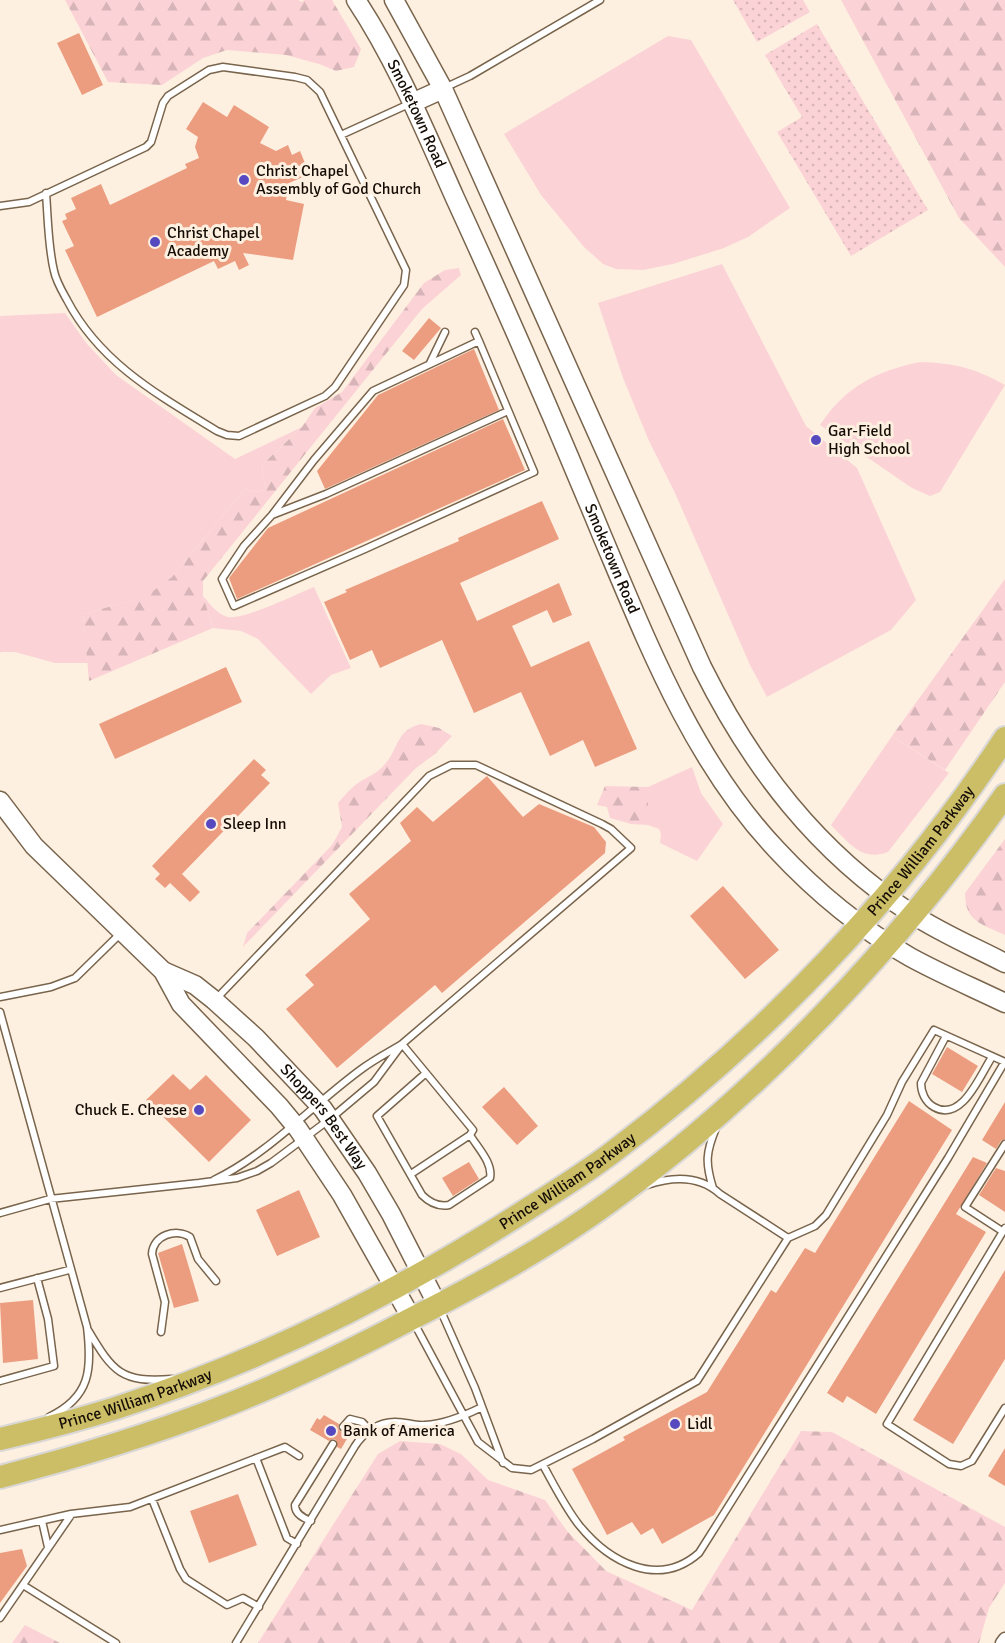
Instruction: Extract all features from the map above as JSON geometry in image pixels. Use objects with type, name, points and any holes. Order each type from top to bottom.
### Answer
[{"type":"highway","name":"Prince William Parkway","points":[[0,1439],[117,1407],[269,1348],[422,1273],[531,1207],[611,1154],[742,1045],[785,1004],[886,896],[946,821],[1005,738]]},
{"type":"highway","name":"Prince William Parkway","points":[[0,1477],[136,1439],[216,1409],[349,1351],[531,1255],[618,1196],[725,1109],[843,994],[975,837],[1005,795]]},
{"type":"main road","name":"Smoketown Road","points":[[356,0],[381,40],[412,103],[481,255],[641,627],[689,726],[724,785],[774,848],[805,878],[860,924],[912,958],[1005,1003]]},
{"type":"main road","name":"Smoketown Road","points":[[394,0],[443,89],[643,536],[723,708],[756,762],[795,811],[825,843],[886,896],[937,929],[1005,963]]},
{"type":"main road","points":[[412,103],[443,89]]},
{"type":"main road","name":"Shoppers Best Way","points":[[0,801],[25,836],[163,971],[181,1005],[282,1109],[342,1195],[412,1319]]},
{"type":"main road","name":"Shoppers Best Way","points":[[163,971],[195,985],[214,1000],[256,1038],[319,1104],[367,1173],[392,1214],[438,1306]]},
{"type":"street","points":[[1002,1643],[1005,1639]]},
{"type":"lane","points":[[443,89],[600,0]]},
{"type":"lane","points":[[0,206],[29,202],[46,193],[146,147],[151,142],[162,103],[168,96],[216,68],[295,77],[307,80],[320,92],[406,270],[406,278],[404,285],[335,387],[325,396],[239,436],[227,435],[160,396],[123,370],[89,336],[73,311],[54,273],[46,193]]},
{"type":"lane","points":[[341,135],[412,103]]},
{"type":"lane","points":[[430,363],[445,332]]},
{"type":"lane","points":[[475,332],[479,341],[508,411],[534,472],[234,606],[222,579],[244,546],[373,391],[479,341]]},
{"type":"lane","points":[[272,515],[326,494],[508,411]]},
{"type":"lane","points":[[0,1213],[50,1199],[237,1178],[257,1171],[299,1131],[319,1104],[363,1068],[402,1044],[631,848],[612,829],[485,768],[463,764],[439,769],[429,776],[214,1000]]},
{"type":"lane","points":[[0,997],[51,987],[75,978],[122,932]]},
{"type":"lane","points":[[0,1012],[69,1270],[87,1327],[104,1358],[129,1377],[146,1381],[201,1376]]},
{"type":"lane","points":[[412,1319],[478,1442],[512,1468],[524,1470],[543,1465],[697,1381],[702,1376],[788,1238],[815,1226],[824,1218],[887,1115],[902,1082],[934,1030],[1005,1063],[948,1158],[699,1553],[678,1567],[663,1571],[650,1570],[615,1556],[577,1522],[543,1465]]},
{"type":"lane","points":[[946,1036],[921,1083],[926,1100],[937,1108],[952,1109],[960,1105],[992,1057]]},
{"type":"lane","points":[[402,1044],[472,1130],[470,1135],[411,1174]]},
{"type":"lane","points":[[214,1180],[299,1131],[330,1119],[374,1082],[402,1044]]},
{"type":"lane","points":[[426,1073],[377,1116],[428,1201],[443,1206],[449,1205],[486,1182],[491,1174],[490,1168],[470,1135]]},
{"type":"lane","points":[[713,1188],[707,1166],[707,1154],[714,1131],[725,1109]]},
{"type":"lane","points":[[1005,1144],[965,1207],[1004,1230],[886,1424],[949,1464],[961,1467],[972,1461],[1005,1408]]},
{"type":"lane","points":[[618,1196],[657,1182],[684,1179],[713,1188],[788,1238]]},
{"type":"lane","points":[[161,1332],[165,1302],[152,1254],[152,1247],[156,1242],[170,1233],[184,1233],[190,1237],[198,1259],[216,1281]]},
{"type":"lane","points":[[0,1288],[69,1270]]},
{"type":"lane","points":[[0,1381],[54,1366],[48,1319],[37,1278]]},
{"type":"lane","points":[[438,1306],[452,1333],[504,1463]]},
{"type":"lane","points":[[0,1439],[63,1410],[79,1395],[88,1376],[90,1360],[87,1327]]},
{"type":"lane","points":[[236,1643],[359,1440],[370,1430],[386,1423],[424,1425],[464,1416],[482,1407]]},
{"type":"lane","points":[[343,1427],[351,1419],[362,1422],[370,1430]]},
{"type":"lane","points":[[311,1521],[298,1514],[295,1505],[333,1444]]},
{"type":"lane","points":[[0,1530],[71,1514],[130,1507],[285,1447],[299,1456]]},
{"type":"lane","points":[[256,1458],[287,1538],[297,1544]]},
{"type":"lane","points":[[152,1499],[186,1579],[226,1605],[243,1598],[259,1607]]},
{"type":"lane","points":[[0,1618],[71,1514]]},
{"type":"lane","points":[[42,1521],[48,1547]]},
{"type":"lane","points":[[22,1585],[116,1643]]},
{"type":"green space","points":[[65,0],[298,0],[302,2],[304,0],[332,0],[361,49],[354,67],[336,71],[286,55],[227,50],[203,58],[162,85],[108,82]]},
{"type":"green space","points":[[733,0],[803,0],[810,12],[757,42]]},
{"type":"green space","points":[[841,0],[1005,0],[1005,267],[959,218]]},
{"type":"green space","points":[[817,24],[928,210],[851,256],[777,132],[802,117],[765,55]]},
{"type":"green space","points":[[668,36],[691,40],[790,208],[748,237],[724,248],[673,264],[643,270],[616,269],[603,264],[584,247],[541,195],[504,134]]},
{"type":"green space","points":[[722,264],[806,426],[857,468],[916,600],[891,630],[767,697],[750,665],[675,493],[649,441],[623,378],[598,303]]},
{"type":"green space","points":[[459,268],[461,275],[422,309],[203,581],[203,596],[213,628],[89,681],[83,614],[145,597],[172,577],[245,489],[255,492],[266,490],[262,473],[263,464],[302,427],[315,408],[342,392],[424,283],[445,270]]},
{"type":"green space","points":[[65,313],[87,344],[116,375],[235,459],[302,427],[263,464],[262,473],[266,490],[255,492],[245,489],[172,577],[146,597],[83,614],[88,663],[55,663],[15,652],[0,653],[0,316]]},
{"type":"green space","points":[[920,362],[964,368],[984,374],[1005,385],[940,492],[930,496],[912,488],[820,425],[840,400],[863,383],[889,370]]},
{"type":"green space","points":[[1005,579],[1005,682],[945,770],[892,736]]},
{"type":"green space","points":[[314,587],[351,668],[331,675],[311,694],[258,639],[241,631],[213,628],[203,596],[221,614],[236,617],[258,611]]},
{"type":"green space","points":[[421,724],[439,728],[452,736],[435,754],[416,768],[243,947],[247,933],[332,845],[342,827],[338,803],[355,785],[382,767],[390,758],[402,735]]},
{"type":"green space","points":[[892,736],[949,773],[888,852],[871,855],[856,849],[831,825]]},
{"type":"green space","points":[[692,767],[701,793],[723,824],[697,861],[660,843],[659,829],[648,825],[648,787]]},
{"type":"green space","points":[[605,786],[648,787],[648,825],[631,824],[610,818],[607,807],[597,805]]},
{"type":"green space","points":[[1005,839],[1005,935],[976,921],[968,910],[965,893]]},
{"type":"green space","points":[[801,1431],[832,1432],[1005,1527],[1005,1583],[989,1608],[979,1643],[258,1643],[378,1454],[400,1441],[440,1444],[461,1454],[488,1480],[545,1500],[567,1531],[606,1571],[692,1610]]},
{"type":"green space","points":[[25,1625],[60,1643],[12,1643]]},
{"type":"building","points":[[79,33],[103,85],[82,95],[57,43]]},
{"type":"building","points":[[203,102],[227,117],[234,105],[269,127],[260,143],[276,151],[288,145],[292,155],[300,151],[305,163],[298,167],[303,177],[289,183],[286,200],[304,204],[293,260],[243,253],[249,265],[239,270],[235,261],[218,269],[214,261],[97,317],[65,250],[74,246],[62,221],[67,219],[65,214],[76,209],[71,198],[101,184],[110,205],[187,168],[185,164],[199,158],[195,147],[198,137],[186,129]]},
{"type":"building","points":[[429,318],[441,328],[414,360],[402,351]]},
{"type":"building","points":[[474,349],[499,410],[325,489],[317,471],[378,395]]},
{"type":"building","points":[[503,419],[525,470],[237,599],[229,578],[268,528]]},
{"type":"building","points":[[542,501],[559,539],[460,583],[477,621],[559,583],[572,615],[553,623],[547,610],[512,626],[531,667],[589,641],[637,749],[595,767],[583,740],[550,756],[521,692],[474,713],[442,640],[380,668],[372,650],[350,660],[324,602],[347,592],[345,590],[459,541],[458,538]]},
{"type":"building","points":[[226,667],[242,702],[115,759],[99,724]]},
{"type":"building","name":"Sleep Inn","points":[[254,759],[266,770],[261,775],[270,783],[182,874],[200,892],[190,902],[170,883],[165,888],[155,879],[160,874],[152,866]]},
{"type":"building","points":[[487,776],[523,817],[539,804],[594,827],[606,842],[605,853],[442,993],[435,985],[337,1068],[286,1009],[314,985],[305,975],[370,919],[349,894],[411,841],[400,823],[417,807],[433,822]]},
{"type":"building","points":[[723,886],[779,950],[745,979],[690,916]]},
{"type":"building","points":[[947,1047],[978,1066],[962,1092],[932,1074]]},
{"type":"building","name":"Chuck E. Cheese","points":[[173,1074],[190,1090],[206,1075],[251,1120],[209,1162],[146,1100]]},
{"type":"building","points":[[504,1087],[538,1126],[517,1145],[482,1107]]},
{"type":"building","points":[[909,1101],[952,1130],[714,1515],[662,1544],[653,1528],[641,1535],[632,1522],[607,1535],[572,1469],[625,1440],[623,1437],[707,1392],[771,1290],[776,1293],[805,1248],[815,1253]]},
{"type":"building","points":[[1005,1102],[1005,1139],[996,1149],[982,1140]]},
{"type":"building","points":[[973,1157],[987,1163],[956,1214],[986,1232],[876,1414],[847,1396],[843,1403],[827,1393]]},
{"type":"building","points":[[469,1162],[479,1179],[453,1196],[442,1178]]},
{"type":"building","points":[[996,1168],[1005,1171],[1005,1212],[979,1195]]},
{"type":"building","points":[[299,1190],[320,1237],[277,1256],[256,1210]]},
{"type":"building","points":[[182,1244],[199,1301],[174,1308],[158,1253]]},
{"type":"building","points":[[1005,1270],[1005,1359],[953,1444],[913,1420]]},
{"type":"building","points":[[33,1300],[38,1359],[3,1363],[0,1303]]},
{"type":"building","name":"Bank of America","points":[[324,1415],[339,1424],[340,1431],[351,1432],[341,1449],[337,1447],[336,1440],[329,1441],[310,1430],[317,1418],[320,1420]]},
{"type":"building","points":[[1005,1448],[1005,1486],[988,1476]]},
{"type":"building","points":[[238,1494],[257,1545],[209,1563],[190,1511]]},
{"type":"building","points":[[22,1549],[27,1566],[0,1603],[0,1553]]},
{"type":"place","name":"Christ Chapel Assembly of God Church","points":[[244,180]]},
{"type":"place","name":"Christ Chapel Academy","points":[[155,242]]},
{"type":"place","name":"Gar-Field High School","points":[[816,440]]},
{"type":"place","name":"Sleep Inn","points":[[211,824]]},
{"type":"place","name":"Chuck E. Cheese","points":[[199,1110]]},
{"type":"place","name":"Lidl","points":[[675,1424]]},
{"type":"place","name":"Bank of America","points":[[331,1431]]}]
